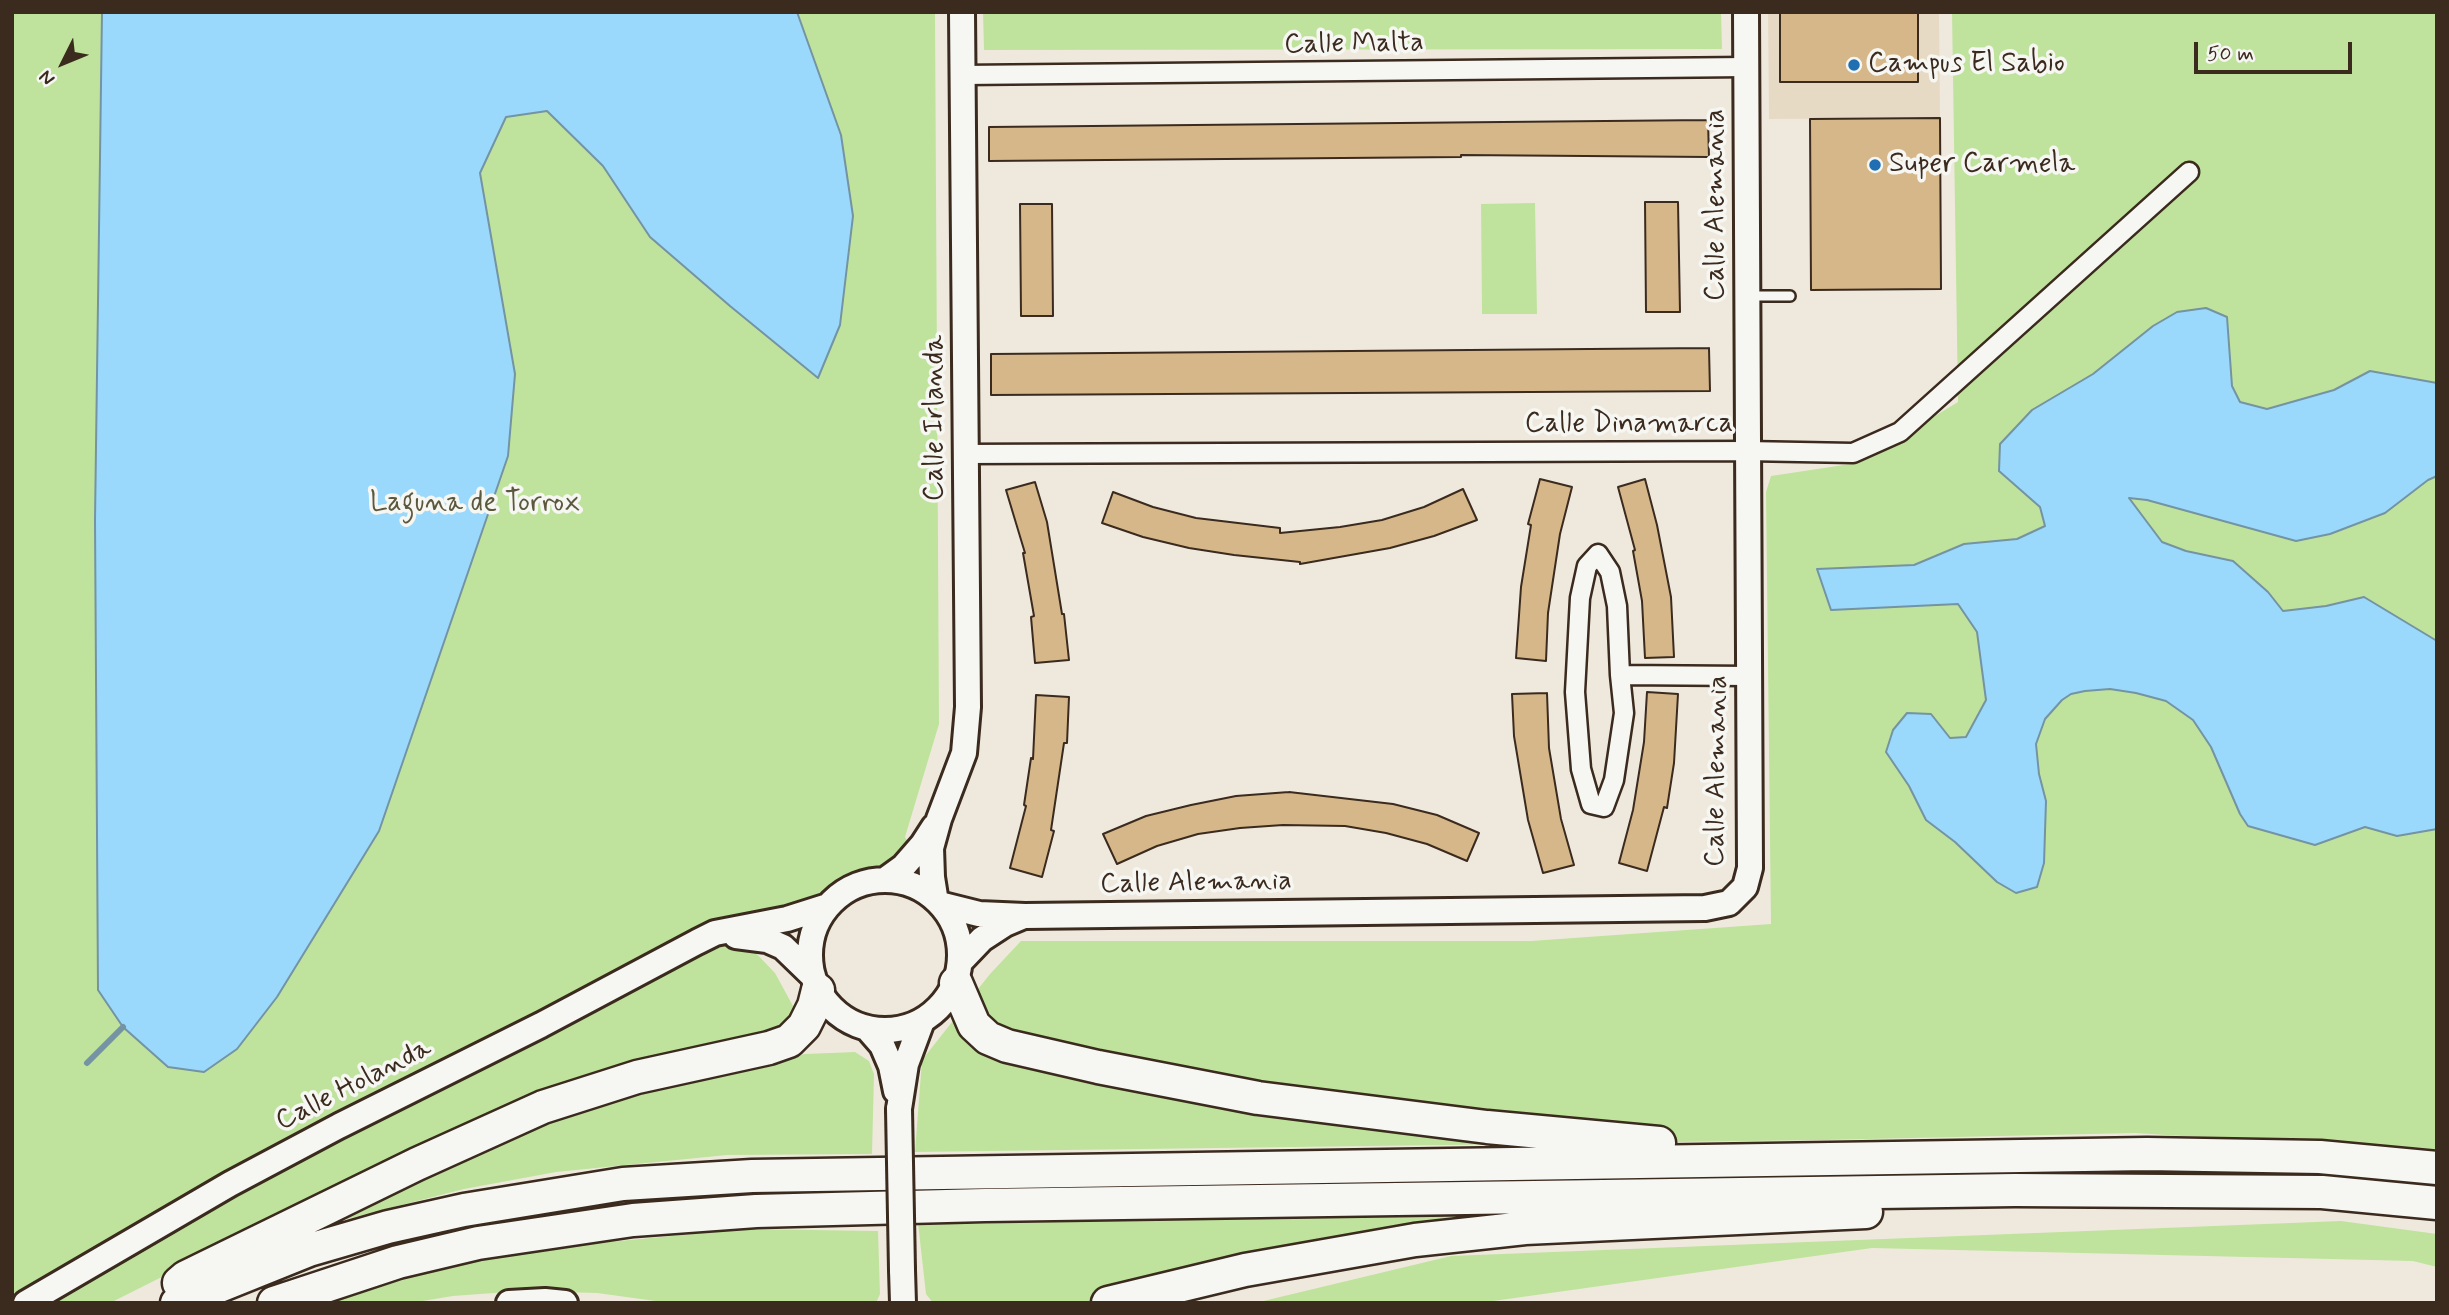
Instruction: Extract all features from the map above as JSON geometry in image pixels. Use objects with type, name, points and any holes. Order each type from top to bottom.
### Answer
[{"type":"highway","points":[[958,972],[974,1025],[988,1038],[1007,1046],[1098,1067],[1258,1098],[1376,1114],[1665,1143],[1717,1159]]},
{"type":"highway","points":[[155,1303],[186,1277],[417,1164],[543,1107],[637,1077],[769,1048],[789,1041],[804,1026],[814,1006],[815,983]]},
{"type":"highway","points":[[177,1303],[309,1250],[388,1227],[464,1210],[623,1184],[752,1175],[2147,1154],[2320,1157],[2437,1168]]},
{"type":"highway","points":[[1108,1303],[1245,1270],[1415,1241],[1525,1228],[1968,1208],[2015,1190]]},
{"type":"highway","points":[[274,1303],[398,1262],[478,1243],[633,1220],[756,1211],[2015,1190],[2322,1192],[2437,1203]]},
{"type":"street","name":"Calle Irlanda","points":[[939,901],[932,877],[931,848],[964,753],[968,707],[962,12]]},
{"type":"street","name":"Calle Alemania","points":[[939,901],[978,914],[1025,916],[1705,908],[1729,903],[1745,887],[1750,868],[1746,12]]},
{"type":"street","name":"Calle Malta","points":[[963,75],[1746,66]]},
{"type":"street","name":"Calle Dinamarca","points":[[965,454],[1746,451],[1853,453],[1900,432],[2189,172]]},
{"type":"street","points":[[1598,554],[1610,572],[1617,606],[1620,675],[1624,713],[1615,780],[1604,807],[1591,804],[1581,769],[1575,692],[1580,598],[1587,566],[1598,554]]},
{"type":"street","points":[[1620,675],[1749,676]]},
{"type":"street","name":"Calle Irlanda","points":[[885,880],[903,867],[923,844],[939,819]]},
{"type":"street","points":[[715,933],[767,940],[783,947],[815,983],[831,1007],[848,1021],[867,1029],[895,1030],[922,1021],[942,1005],[958,972],[959,939],[939,901],[904,882],[866,882],[848,889],[828,906],[812,935],[810,956],[815,983]]},
{"type":"street","name":"Calle Holanda","points":[[26,1303],[230,1184],[715,933],[787,919],[828,906]]},
{"type":"street","name":"Calle Alemania","points":[[958,972],[982,939],[1005,924],[1025,916]]},
{"type":"street","points":[[903,1303],[900,1108],[906,1063],[922,1021]]},
{"type":"street","points":[[867,1029],[882,1045],[891,1066],[900,1108]]},
{"type":"street","points":[[509,1303],[565,1303]]},
{"type":"lane","points":[[1746,296],[1790,296]]},
{"type":"shaded area","name":"Campus El Sabio","points":[[1768,12],[1939,12],[1940,118],[1769,119]]},
{"type":"green space","name":"Laguna de Torrox","points":[[12,12],[935,12],[939,724],[905,837],[916,855],[891,874],[817,904],[752,949],[775,973],[793,1006],[783,1030],[317,1199],[110,1303],[12,1303]]},
{"type":"green space","points":[[983,12],[1721,12],[1722,49],[984,50]]},
{"type":"green space","points":[[1952,12],[2437,12],[2437,1152],[2135,1133],[1823,1140],[915,1152],[922,1060],[990,974],[1021,941],[1531,941],[1771,924],[1766,492],[1771,476],[1857,463],[1958,402]]},
{"type":"green space","points":[[1535,203],[1537,314],[1482,314],[1481,204]]},
{"type":"green space","points":[[855,1052],[869,1061],[874,1074],[872,1154],[727,1155],[556,1172],[464,1189],[308,1229],[533,1125],[689,1077],[805,1054]]},
{"type":"green space","points":[[1460,1213],[1515,1217],[1079,1303],[933,1303],[926,1294],[918,1223],[955,1224]]},
{"type":"green space","points":[[2341,1221],[2437,1234],[2437,1267],[2413,1261],[1872,1248],[1479,1303],[1255,1303],[1451,1256]]},
{"type":"green space","points":[[745,1229],[878,1231],[880,1294],[876,1303],[670,1303],[597,1293],[521,1291],[453,1296],[411,1303],[325,1303],[453,1265],[577,1245]]},
{"type":"water","name":"Laguna de Torrox","points":[[102,12],[797,12],[841,135],[853,216],[840,325],[818,378],[650,237],[603,166],[547,111],[506,117],[480,173],[515,374],[508,456],[379,831],[277,997],[237,1049],[204,1072],[168,1067],[123,1027],[98,990],[95,520]]},
{"type":"water","points":[[2206,308],[2227,317],[2232,386],[2240,402],[2267,409],[2334,390],[2370,371],[2437,383],[2437,476],[2385,513],[2330,534],[2296,541],[2147,500],[2129,498],[2162,542],[2186,551],[2233,561],[2268,592],[2283,611],[2326,606],[2364,597],[2437,641],[2437,829],[2397,836],[2365,827],[2315,845],[2248,826],[2240,814],[2211,747],[2193,720],[2166,701],[2110,689],[2085,691],[2071,694],[2062,700],[2045,719],[2036,744],[2039,774],[2046,801],[2044,863],[2037,887],[2016,893],[1997,882],[1955,842],[1926,820],[1909,786],[1886,752],[1893,730],[1907,713],[1931,714],[1950,738],[1966,737],[1986,700],[1977,632],[1958,604],[1831,610],[1817,569],[1914,565],[1964,544],[2017,539],[2045,526],[2040,507],[1999,471],[2000,444],[2032,410],[2093,374],[2153,326],[2177,312]]},
{"type":"building","points":[[1780,12],[1918,12],[1918,82],[1780,82]]},
{"type":"building","name":"Super Carmela","points":[[1940,118],[1941,289],[1811,290],[1810,119]]},
{"type":"building","points":[[1708,120],[1709,157],[1461,155],[989,161],[989,127]]},
{"type":"building","points":[[1645,202],[1678,202],[1680,312],[1646,312]]},
{"type":"building","points":[[1020,204],[1052,204],[1053,316],[1021,316]]},
{"type":"building","points":[[1709,348],[1710,391],[991,395],[991,354]]},
{"type":"building","points":[[1540,479],[1572,487],[1560,534],[1548,613],[1546,661],[1516,658],[1521,587],[1531,525],[1528,524]]},
{"type":"building","points":[[1645,479],[1671,597],[1674,657],[1645,658],[1642,601],[1633,551],[1635,550],[1618,487]]},
{"type":"building","points":[[1035,482],[1047,522],[1064,614],[1069,660],[1035,663],[1031,617],[1034,616],[1025,553],[1006,490]]},
{"type":"building","points":[[1463,489],[1477,520],[1390,548],[1300,564],[1189,548],[1143,537],[1102,523],[1113,492],[1153,507],[1196,518],[1280,528],[1280,533],[1382,520],[1424,507]]},
{"type":"building","points":[[1647,692],[1678,694],[1674,763],[1667,808],[1664,807],[1647,871],[1619,863],[1633,810],[1644,742]]},
{"type":"building","points":[[1547,693],[1549,748],[1561,819],[1574,865],[1543,873],[1528,820],[1514,736],[1512,694]]},
{"type":"building","points":[[1036,695],[1069,697],[1067,743],[1064,743],[1051,830],[1054,831],[1042,877],[1010,868],[1026,806],[1031,758],[1033,759]]},
{"type":"building","points":[[1289,792],[1393,804],[1437,815],[1479,833],[1467,861],[1427,844],[1386,833],[1345,826],[1283,825],[1198,834],[1157,846],[1117,864],[1103,834],[1146,816],[1191,805],[1236,796]]},
{"type":"waterway","points":[[87,1063],[123,1027]]},
{"type":"place","name":"Campus El Sabio","points":[[1854,65]]},
{"type":"place","name":"Super Carmela","points":[[1875,165]]}]
